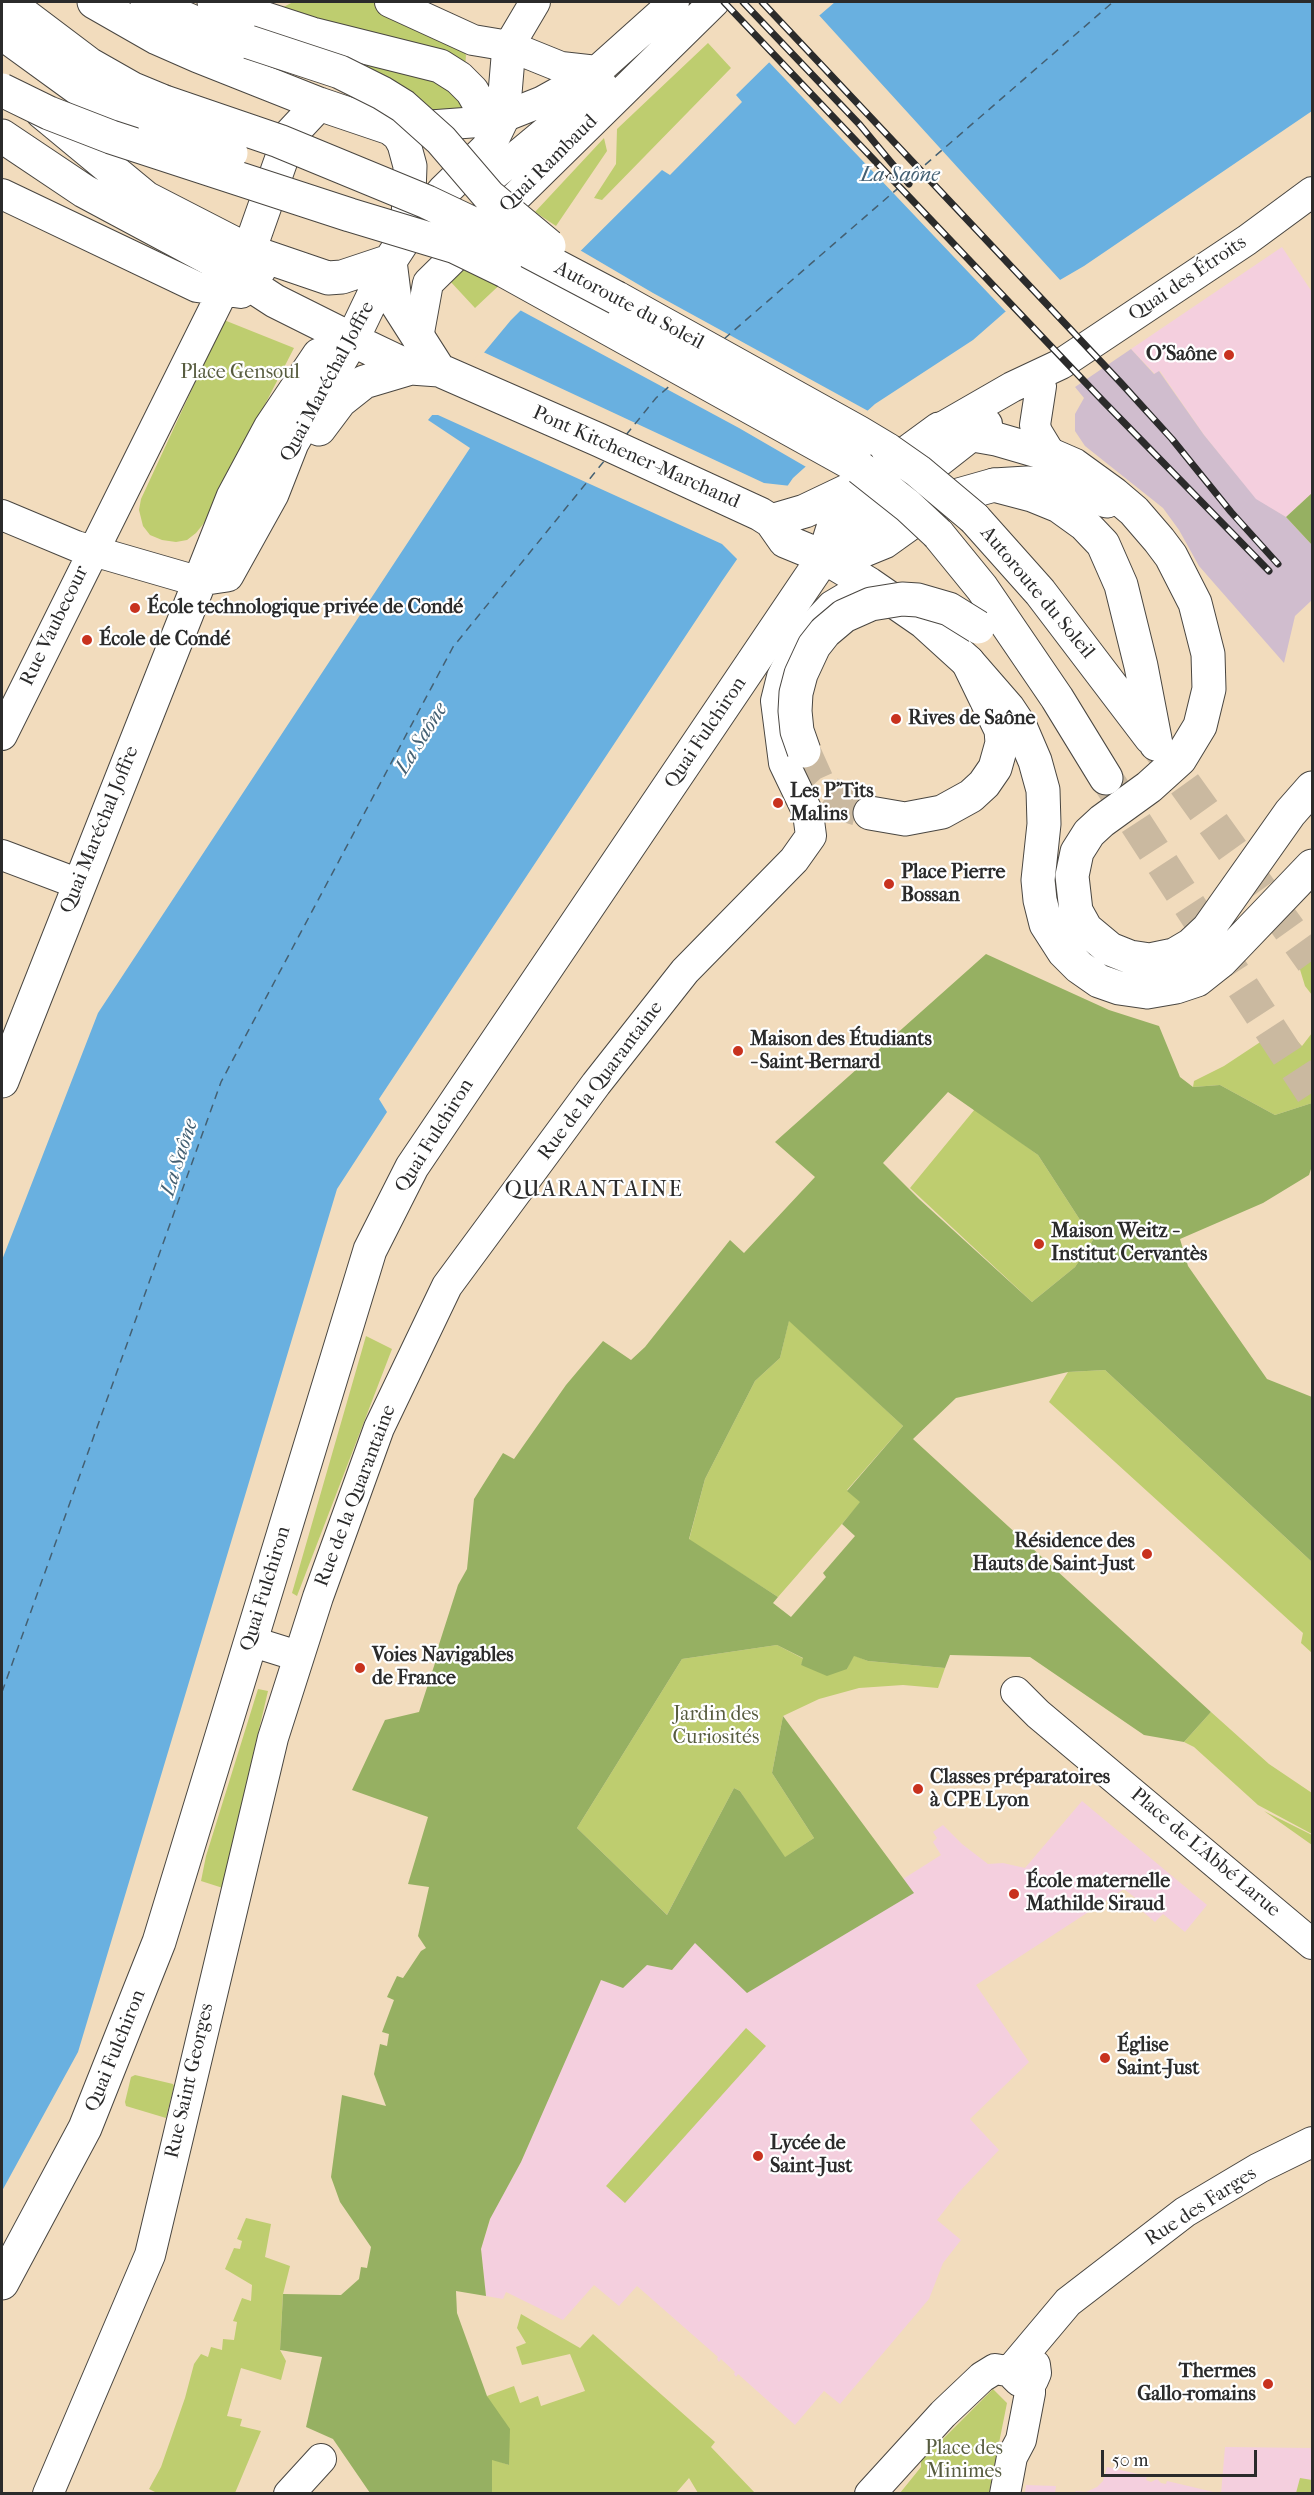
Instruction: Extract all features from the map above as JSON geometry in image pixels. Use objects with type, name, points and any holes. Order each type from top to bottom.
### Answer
[{"type":"main road","name":"Autoroute du Soleil","points":[[7,2],[69,51],[108,75],[158,114],[456,247],[577,309],[860,468],[908,506],[938,534],[982,588],[1099,766],[978,627],[949,609],[918,600],[902,599],[871,604],[844,616],[829,628],[814,646],[801,674],[796,693],[797,730],[804,751]]},
{"type":"main road","points":[[33,2],[108,75]]},
{"type":"main road","points":[[94,2],[157,38],[187,52],[319,104],[390,128],[399,135],[404,144],[410,166],[398,248],[395,301],[423,359],[364,382],[340,401],[272,494]]},
{"type":"main road","points":[[147,2],[198,24],[340,72],[403,106],[441,140],[489,196],[538,238],[617,298]]},
{"type":"main road","points":[[214,2],[312,34],[440,66],[459,78],[492,111]]},
{"type":"main road","name":"Autoroute du Soleil","points":[[2,33],[79,89],[158,114],[298,148],[476,224],[617,298],[858,432],[918,471],[974,518],[1040,592],[1156,744],[1141,666],[1121,585],[1103,544],[1084,524],[1066,510],[1032,495],[994,485]]},
{"type":"main road","points":[[2,136],[84,191],[236,271],[342,277],[398,248],[444,191],[488,147],[492,111],[509,46]]},
{"type":"main road","points":[[2,78],[124,182],[275,301]]},
{"type":"main road","points":[[2,90],[49,113],[111,137],[456,247]]},
{"type":"main road","points":[[236,271],[290,135],[319,104]]},
{"type":"main road","name":"Quai Maréchal Joffre","points":[[200,579],[227,575],[272,494],[292,443],[352,340],[398,248]]},
{"type":"main road","name":"Pont Kitchener-Marchand","points":[[275,301],[352,340],[423,359],[771,521],[785,541],[824,557],[869,584],[924,622],[968,662],[1008,708],[1029,745],[1041,781],[1044,801],[1038,880],[1042,911],[1057,944],[1071,960],[1092,977],[1119,988],[1147,992],[1176,987],[1197,980],[1221,962],[1312,866]]},
{"type":"main road","name":"Quai Maréchal Joffre","points":[[2,1081],[9,1040],[79,884],[238,487],[270,428],[319,355]]},
{"type":"main road","points":[[771,521],[805,511],[868,481],[939,429],[973,434],[1051,455],[1074,465],[1134,511],[1171,556],[1195,603],[1208,654],[1209,689],[1200,726],[1180,759],[1149,786],[1102,821],[1083,842],[1074,864],[1072,887],[1076,911],[1086,929],[1110,949],[1130,957],[1157,959],[1183,950],[1208,929],[1290,813],[1312,788]]},
{"type":"main road","points":[[868,481],[836,518],[824,557],[857,553],[884,542],[930,509],[955,496],[994,485],[1027,483],[1060,486],[1134,511]]},
{"type":"main road","name":"Quai Fulchiron","points":[[2,2283],[85,2128],[159,1942],[370,1250],[412,1167],[824,557]]},
{"type":"main road","points":[[870,813],[905,819],[942,812],[971,796],[984,784],[995,768],[1002,743],[1001,730],[968,662]]},
{"type":"street","points":[[390,2],[472,40],[509,46],[561,67],[597,71]]},
{"type":"street","points":[[509,46],[535,2]]},
{"type":"street","name":"Quai Rambaud","points":[[390,128],[447,126],[492,111],[541,102],[597,71],[675,2]]},
{"type":"street","name":"Quai Rambaud","points":[[495,174],[596,90],[712,3]]},
{"type":"street","name":"Quai Rambaud","points":[[423,359],[428,283],[712,3]]},
{"type":"street","name":"Quai des Étroits","points":[[1061,364],[1247,240],[1312,192]]},
{"type":"street","points":[[2,194],[197,287],[236,271]]},
{"type":"street","points":[[236,271],[275,301]]},
{"type":"street","points":[[93,550],[236,271]]},
{"type":"street","points":[[939,429],[1012,387],[1061,364]]},
{"type":"street","name":"Quai Fulchiron","points":[[824,557],[871,515],[973,434],[1041,387],[1061,364]]},
{"type":"street","points":[[1041,387],[1035,425],[1051,455]]},
{"type":"street","points":[[2,515],[76,546],[190,579],[200,579]]},
{"type":"street","name":"Rue Vaubecour","points":[[2,735],[93,550]]},
{"type":"street","name":"Rue de la Quarantaine","points":[[298,1656],[379,1428],[447,1286],[596,1084],[685,971],[794,860],[811,836],[808,813],[784,762],[776,701],[782,676],[801,639],[832,606],[869,584]]},
{"type":"street","points":[[740,682],[776,701]]},
{"type":"street","points":[[2,855],[79,884]]},
{"type":"street","points":[[250,1641],[298,1656]]},
{"type":"street","name":"Rue Saint Georges","points":[[48,2493],[150,2255],[268,1757],[298,1656]]},
{"type":"street","name":"Place de L'Abbé Larue","points":[[1016,1692],[1038,1714],[1312,1944]]},
{"type":"street","name":"Rue des Farges","points":[[1022,2372],[1068,2302],[1185,2212],[1259,2168],[1312,2142]]},
{"type":"street","points":[[870,2493],[943,2415],[982,2377],[995,2369],[1022,2372],[1010,2444],[1012,2457],[1005,2493]]},
{"type":"street","points":[[289,2493],[309,2475],[321,2459]]},
{"type":"shaded area","points":[[1282,247],[1312,292],[1312,493],[1286,517],[1256,500],[1204,435],[1160,371],[1155,374],[1131,349]]},
{"type":"shaded area","points":[[1131,349],[1154,374],[1159,371],[1204,435],[1256,499],[1286,517],[1312,545],[1312,600],[1295,616],[1284,663],[1199,566],[1179,530],[1163,508],[1085,446],[1075,431],[1075,414],[1084,398],[1075,387]]},
{"type":"shaded area","name":"Lycée de Saint-Just","points":[[1082,1801],[1207,1905],[1185,1932],[1163,1914],[1155,1922],[1135,1905],[1138,1900],[1124,1889],[976,1985],[1029,2062],[970,2119],[999,2150],[958,2193],[937,2220],[961,2240],[943,2263],[929,2299],[840,2404],[824,2391],[795,2425],[738,2374],[736,2377],[735,2372],[721,2359],[719,2362],[718,2357],[637,2286],[619,2306],[594,2285],[563,2320],[506,2292],[503,2299],[486,2296],[481,2249],[493,2210],[521,2162],[550,2092],[638,1899],[913,1893],[903,1879],[941,1855],[933,1842],[937,1838],[933,1832],[943,1825],[962,1844],[988,1864],[1003,1863],[1025,1868]]},
{"type":"shaded area","points":[[1225,2447],[1312,2448],[1312,2493],[1221,2494]]},
{"type":"shaded area","points":[[1107,2467],[1147,2476],[1146,2480],[1151,2482],[1157,2479],[1161,2483],[1166,2484],[1167,2481],[1218,2493],[1075,2493],[1076,2491],[1086,2492],[1097,2487],[1103,2481]]},
{"type":"shaded area","points":[[1026,2485],[1056,2486],[1055,2493],[1025,2493]]},
{"type":"green space","points":[[293,2],[374,2],[460,46],[466,55],[465,69],[274,12]]},
{"type":"green space","points":[[708,43],[731,68],[602,200],[594,198],[616,164],[617,129]]},
{"type":"green space","points":[[335,55],[440,78],[467,109],[440,115],[384,75]]},
{"type":"green space","points":[[604,138],[607,151],[556,226],[535,212]]},
{"type":"green space","points":[[529,212],[557,231],[475,308],[449,280]]},
{"type":"green space","name":"Place Gensoul","points":[[224,320],[294,348],[204,523],[187,540],[176,542],[162,540],[150,535],[143,526],[139,510],[141,499]]},
{"type":"green space","points":[[1312,493],[1312,545],[1286,517]]},
{"type":"green space","points":[[1312,953],[1312,995],[1305,986],[1298,963]]},
{"type":"green space","points":[[986,954],[1109,1010],[1159,1026],[1180,1077],[1193,1087],[1220,1085],[1275,1115],[1312,1103],[1312,1166],[1309,1175],[1263,1203],[1180,1239],[1188,1266],[1267,1379],[1312,1397],[1312,1562],[1105,1370],[1068,1372],[956,1398],[913,1439],[1211,1712],[1184,1742],[1144,1735],[1030,1657],[950,1655],[945,1668],[868,1661],[854,1656],[847,1669],[827,1676],[801,1665],[803,1658],[777,1645],[682,1659],[577,1828],[667,1915],[734,1788],[740,1791],[785,1857],[814,1838],[772,1773],[783,1716],[914,1893],[747,1993],[695,1943],[672,1970],[647,1965],[623,1988],[601,1980],[521,2162],[490,2219],[481,2249],[486,2296],[456,2291],[457,2313],[487,2396],[510,2429],[509,2465],[492,2460],[492,2493],[370,2493],[333,2439],[306,2427],[322,2357],[280,2350],[283,2294],[341,2295],[359,2279],[361,2267],[367,2268],[371,2247],[340,2202],[331,2177],[342,2095],[386,2106],[374,2074],[380,2044],[387,2046],[389,2034],[382,2032],[394,2000],[387,1997],[397,1976],[403,1978],[421,1951],[426,1948],[418,1936],[429,1887],[408,1884],[428,1817],[352,1790],[385,1720],[419,1712],[458,1585],[467,1569],[474,1499],[503,1453],[514,1459],[566,1385],[603,1341],[631,1360],[645,1347],[730,1240],[744,1253],[815,1177],[775,1142]],"holes":[[[948,1092],[1038,1155],[1093,1240],[1075,1267],[1032,1302],[883,1163]],[[789,1321],[903,1426],[847,1491],[860,1502],[842,1524],[855,1536],[823,1573],[826,1577],[791,1617],[773,1603],[778,1597],[689,1539],[705,1479],[755,1381],[780,1358]]]},
{"type":"green space","points":[[1283,1027],[1302,1046],[1312,1033],[1312,1103],[1275,1115],[1220,1085],[1193,1087],[1194,1081],[1224,1066]]},
{"type":"green space","points":[[975,1109],[1038,1155],[1093,1240],[1075,1267],[1032,1302],[910,1188]]},
{"type":"green space","points":[[789,1320],[903,1426],[847,1490],[861,1502],[778,1597],[689,1540],[705,1479],[755,1381],[780,1358]]},
{"type":"green space","points":[[366,1336],[392,1349],[297,1596],[292,1593]]},
{"type":"green space","points":[[1105,1370],[1312,1562],[1312,1653],[1301,1643],[1303,1633],[1049,1402],[1068,1372]]},
{"type":"green space","name":"Jardin des Curiosités","points":[[777,1645],[804,1659],[801,1665],[847,1669],[853,1655],[868,1661],[945,1668],[938,1688],[903,1685],[859,1688],[819,1699],[783,1716],[772,1773],[814,1838],[784,1858],[740,1791],[734,1788],[667,1915],[577,1828],[682,1659]]},
{"type":"green space","points":[[258,1689],[268,1691],[230,1853],[226,1889],[201,1881],[206,1856]]},
{"type":"green space","points":[[1211,1712],[1269,1764],[1312,1793],[1312,1834],[1258,1805],[1194,1747],[1184,1742]]},
{"type":"green space","points":[[1264,1811],[1312,1835],[1312,1845]]},
{"type":"green space","points":[[746,2028],[766,2046],[625,2203],[606,2186]]},
{"type":"green space","points":[[135,2075],[173,2084],[166,2118],[126,2106],[131,2077]]},
{"type":"green space","points":[[246,2218],[271,2224],[265,2257],[290,2266],[283,2294],[280,2350],[286,2361],[281,2380],[241,2368],[227,2416],[242,2419],[240,2426],[261,2431],[235,2493],[157,2493],[149,2489],[161,2467],[185,2398],[194,2364],[201,2354],[208,2357],[211,2347],[222,2350],[223,2339],[234,2340],[237,2322],[233,2321],[242,2298],[251,2301],[252,2285],[225,2269],[234,2248],[240,2249],[242,2241],[237,2239]]},
{"type":"green space","points":[[521,2314],[580,2348],[593,2334],[715,2442],[711,2447],[755,2493],[698,2493],[689,2478],[676,2493],[492,2493],[492,2459],[509,2465],[487,2396],[514,2386],[520,2403],[538,2396],[541,2406],[585,2391],[570,2354],[522,2365],[516,2347],[526,2343],[517,2328]]},
{"type":"green space","name":"Place des Minimes","points":[[993,2389],[1007,2403],[989,2493],[900,2493],[921,2467],[921,2461]]},
{"type":"green space","points":[[1300,2478],[1312,2480],[1312,2493],[1296,2493]]},
{"type":"water","name":"La Saône","points":[[835,2],[1312,2],[1312,111],[1084,266],[1005,312],[973,340],[875,404],[793,478],[722,581],[379,1099],[387,1112],[337,1189],[78,2052],[2,2191],[2,1260],[98,1013],[470,448],[428,420],[511,320],[662,170],[670,175],[742,102],[736,95],[799,33]]},
{"type":"pier","points":[[817,13],[1061,281],[1008,314],[767,60]]},
{"type":"pier","points":[[578,249],[653,293],[870,412],[808,468],[739,428],[518,309]]},
{"type":"pier","points":[[481,351],[764,483],[791,486],[739,561],[722,544],[438,415],[428,415]]},
{"type":"ferry route","points":[[724,339],[1113,2]]},
{"type":"ferry route","points":[[626,435],[656,398],[673,383]]},
{"type":"ferry route","points":[[2,1692],[221,1082],[453,647],[605,460]]},
{"type":"tunnel","points":[[1156,744],[1312,961]]},
{"type":"tunnel","points":[[804,751],[817,780],[828,792],[853,808],[870,813]]},
{"type":"tunnel","points":[[1109,782],[1312,1093]]},
{"type":"railway","points":[[724,2],[1102,400],[1269,571]]},
{"type":"railway","points":[[743,2],[860,125],[909,184]]},
{"type":"railway","points":[[762,2],[1121,383],[1172,439],[1231,512],[1278,564]]},
{"type":"place","name":"O'Saône","points":[[1229,355]]},
{"type":"place","name":"École technologique privée de Condé","points":[[135,608]]},
{"type":"place","name":"École de Condé","points":[[87,640]]},
{"type":"place","name":"Rives de Saône","points":[[896,719]]},
{"type":"place","name":"Les P'Tits Malins","points":[[778,803]]},
{"type":"place","name":"Place Pierre Bossan","points":[[889,884]]},
{"type":"place","name":"Maison des Étudiants - Saint-Bernard","points":[[738,1051]]},
{"type":"place","name":"Maison Weitz - Institut Cervantès","points":[[1039,1244]]},
{"type":"place","name":"Résidence des Hauts de Saint-Just","points":[[1147,1554]]},
{"type":"place","name":"Voies Navigables de France","points":[[360,1668]]},
{"type":"place","name":"Classes préparatoires à CPE Lyon","points":[[918,1789]]},
{"type":"place","name":"École maternelle Mathilde Siraud","points":[[1014,1894]]},
{"type":"place","name":"Église Saint-Just","points":[[1105,2058]]},
{"type":"place","name":"Lycée de Saint-Just","points":[[758,2156]]},
{"type":"place","name":"Thermes Gallo-romains","points":[[1268,2384]]},
{"type":"district","name":"QUARANTAINE","points":[[594,1191]]}]
